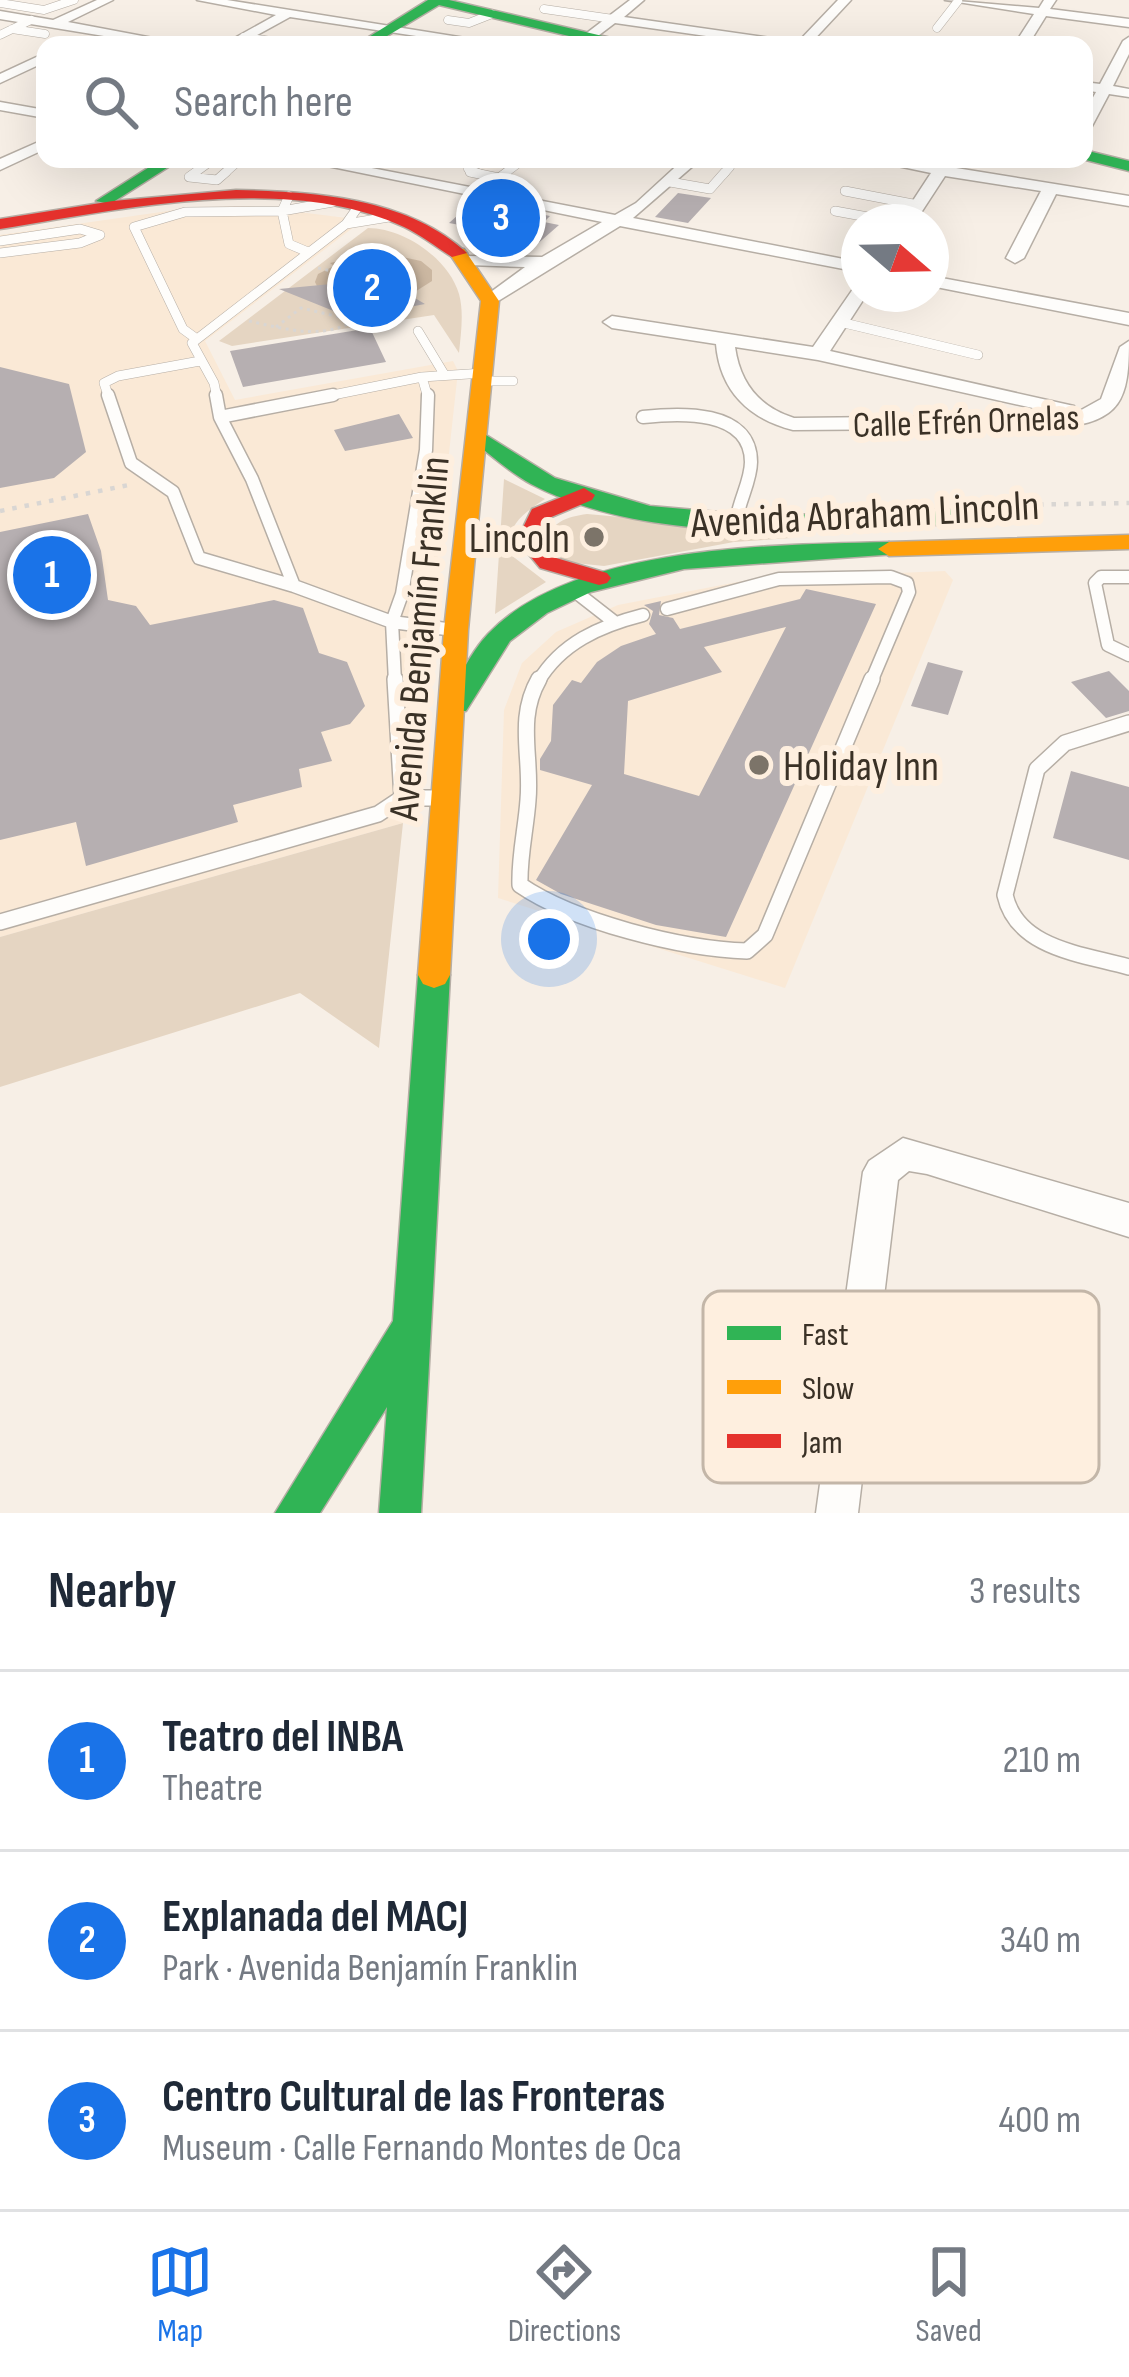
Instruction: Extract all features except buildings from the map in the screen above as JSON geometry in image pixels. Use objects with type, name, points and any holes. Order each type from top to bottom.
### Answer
[{"type":"main road","points":[[378,36],[436,0],[567,36]]},
{"type":"main road","points":[[1093,157],[1129,166]]},
{"type":"main road","points":[[97,209],[159,168]]},
{"type":"main road","points":[[19,232],[97,209],[217,188],[285,203],[392,217],[434,235],[469,260],[490,301]]},
{"type":"main road","name":"Avenida Benjamín Franklin","points":[[400,1513],[456,630],[490,301]]},
{"type":"main road","name":"Avenida Abraham Lincoln","points":[[478,436],[536,478],[584,496],[736,517],[1010,515]]},
{"type":"main road","points":[[584,496],[540,514],[528,539],[539,558],[552,566],[599,578]]},
{"type":"main road","name":"Avenida Abraham Lincoln","points":[[452,714],[498,637],[520,618],[599,578],[1129,542]]},
{"type":"main road","points":[[296,1513],[364,1410],[412,1320]]},
{"type":"street","points":[[50,28],[107,0]]},
{"type":"street","points":[[203,0],[443,36]]},
{"type":"street","points":[[246,36],[312,0]]},
{"type":"street","points":[[638,0],[618,32],[674,36]]},
{"type":"street","points":[[808,36],[845,0]]},
{"type":"street","points":[[954,0],[1046,6],[1129,23]]},
{"type":"street","points":[[1027,36],[1046,6]]},
{"type":"street","points":[[0,15],[50,28],[131,36]]},
{"type":"street","points":[[91,36],[102,31]]},
{"type":"street","points":[[1093,110],[1129,40]]},
{"type":"street","points":[[0,79],[36,61]]},
{"type":"street","points":[[1093,87],[1129,93]]},
{"type":"street","points":[[0,106],[36,113]]},
{"type":"street","points":[[0,165],[36,147]]},
{"type":"street","points":[[349,168],[841,263]]},
{"type":"street","points":[[490,301],[621,219],[684,168]]},
{"type":"street","points":[[919,204],[943,168]]},
{"type":"street","points":[[959,168],[1129,201]]},
{"type":"street","points":[[1015,258],[1052,188]]},
{"type":"street","points":[[469,260],[546,262]]},
{"type":"street","points":[[949,284],[1129,319]]},
{"type":"street","points":[[818,354],[847,312]]},
{"type":"street","name":"Calle Efrén Ornelas","points":[[612,322],[818,354],[1097,417]]},
{"type":"street","name":"Calle Efrén Ornelas","points":[[725,339],[726,362],[742,393],[765,416],[793,424],[1059,422],[1097,417]]},
{"type":"street","points":[[1097,417],[1111,404],[1129,346]]},
{"type":"street","points":[[866,1291],[881,1172],[903,1154],[1129,1220]]},
{"type":"street","points":[[837,1513],[841,1483]]},
{"type":"lane","points":[[55,0],[71,1]]},
{"type":"lane","points":[[937,28],[954,0]]},
{"type":"lane","points":[[0,4],[44,10],[71,1]]},
{"type":"lane","points":[[544,9],[618,32]]},
{"type":"lane","points":[[3,39],[31,20]]},
{"type":"lane","points":[[12,29],[50,28]]},
{"type":"lane","points":[[202,168],[189,177],[217,188],[234,168]]},
{"type":"lane","points":[[474,168],[470,173],[499,178],[512,168]]},
{"type":"lane","points":[[670,182],[710,189],[729,168]]},
{"type":"lane","points":[[845,191],[913,204]]},
{"type":"lane","points":[[293,586],[252,479],[220,417],[214,382],[134,227],[146,220],[285,203],[289,244],[308,252]]},
{"type":"lane","points":[[194,337],[308,252],[346,211]]},
{"type":"lane","points":[[836,211],[841,212]]},
{"type":"lane","points":[[0,241],[19,232],[80,229],[100,235],[89,243],[19,232]]},
{"type":"lane","points":[[0,253],[19,232]]},
{"type":"lane","points":[[840,322],[978,355]]},
{"type":"lane","points":[[418,332],[444,374]]},
{"type":"lane","points":[[200,361],[118,376],[102,388],[130,463],[172,492],[199,558],[392,622],[456,630]]},
{"type":"lane","points":[[220,417],[422,376],[513,382]]},
{"type":"lane","points":[[402,798],[392,622],[402,594],[426,450],[428,391],[422,376]]},
{"type":"lane","points":[[643,417],[697,413],[741,435],[751,456],[736,517]]},
{"type":"lane","points":[[643,615],[613,621],[572,641],[555,656],[531,692],[524,735],[529,792],[520,885],[530,895],[564,907],[720,950],[747,950],[765,935],[909,592],[907,583],[891,577],[774,566],[667,609]]},
{"type":"lane","points":[[1129,577],[1101,577],[1095,583],[1108,645],[1129,655]]},
{"type":"lane","points":[[572,589],[613,621]]},
{"type":"lane","points":[[1129,723],[1063,742],[1045,756],[1037,769],[1005,895],[1005,910],[1023,933],[1129,967]]},
{"type":"lane","points":[[0,922],[378,814],[402,798],[446,797]]},
{"type":"path","points":[[322,269],[341,272]]},
{"type":"path","points":[[276,328],[297,308],[357,321]]},
{"type":"path","points":[[240,319],[276,328],[345,328],[361,314]]},
{"type":"path","points":[[0,511],[159,479]]},
{"type":"shaded area","points":[[249,206],[363,220],[205,341],[235,400],[453,361],[458,371],[414,773],[403,823],[0,937],[0,235],[189,208]]},
{"type":"shaded area","points":[[368,228],[410,240],[446,269],[461,301],[459,353],[434,315],[232,346],[219,341]]},
{"type":"shaded area","points":[[379,252],[421,261],[432,270],[432,281],[402,300],[319,290],[318,274],[334,266],[330,263]]},
{"type":"shaded area","points":[[504,479],[545,499],[517,522],[510,545],[511,555],[546,582],[495,614]]},
{"type":"shaded area","points":[[587,514],[790,532],[791,538],[734,542],[604,566],[565,562],[546,544],[551,530],[560,522]]},
{"type":"shaded area","points":[[945,571],[953,580],[785,988],[498,898],[504,710],[522,663],[556,632],[618,605],[753,579]]},
{"type":"shaded area","points":[[403,823],[379,1048],[300,993],[0,1087],[0,937]]},
{"type":"traffic: fast","points":[[434,0],[585,36]]},
{"type":"traffic: fast","points":[[378,36],[438,0]]},
{"type":"traffic: fast","points":[[1093,157],[1129,166]]},
{"type":"traffic: fast","points":[[104,201],[158,168]]},
{"type":"traffic: fast","points":[[478,436],[547,483],[650,513],[764,522],[988,515]]},
{"type":"traffic: fast","points":[[457,705],[501,635],[538,608],[582,587],[684,562],[889,549]]},
{"type":"traffic: fast","points":[[400,1513],[434,975]]},
{"type":"traffic: fast","points":[[296,1513],[364,1410],[403,1336]]},
{"type":"traffic: slow","points":[[434,975],[456,630],[490,301],[458,253]]},
{"type":"traffic: slow","points":[[889,549],[1129,542]]},
{"type":"traffic: jam","points":[[0,224],[175,199],[297,197],[356,205],[410,224],[458,253]]},
{"type":"traffic: jam","points":[[584,495],[540,514],[528,540],[548,563],[599,578]]},
{"type":"place","name":"Centro Cultural de las Fronteras","points":[[501,218]]},
{"type":"place","name":"Explanada del MACJ","points":[[372,288]]},
{"type":"place","name":"Lincoln","points":[[594,537]]},
{"type":"place","name":"Teatro del INBA","points":[[52,575]]},
{"type":"place","name":"Holiday Inn","points":[[759,765]]}]
